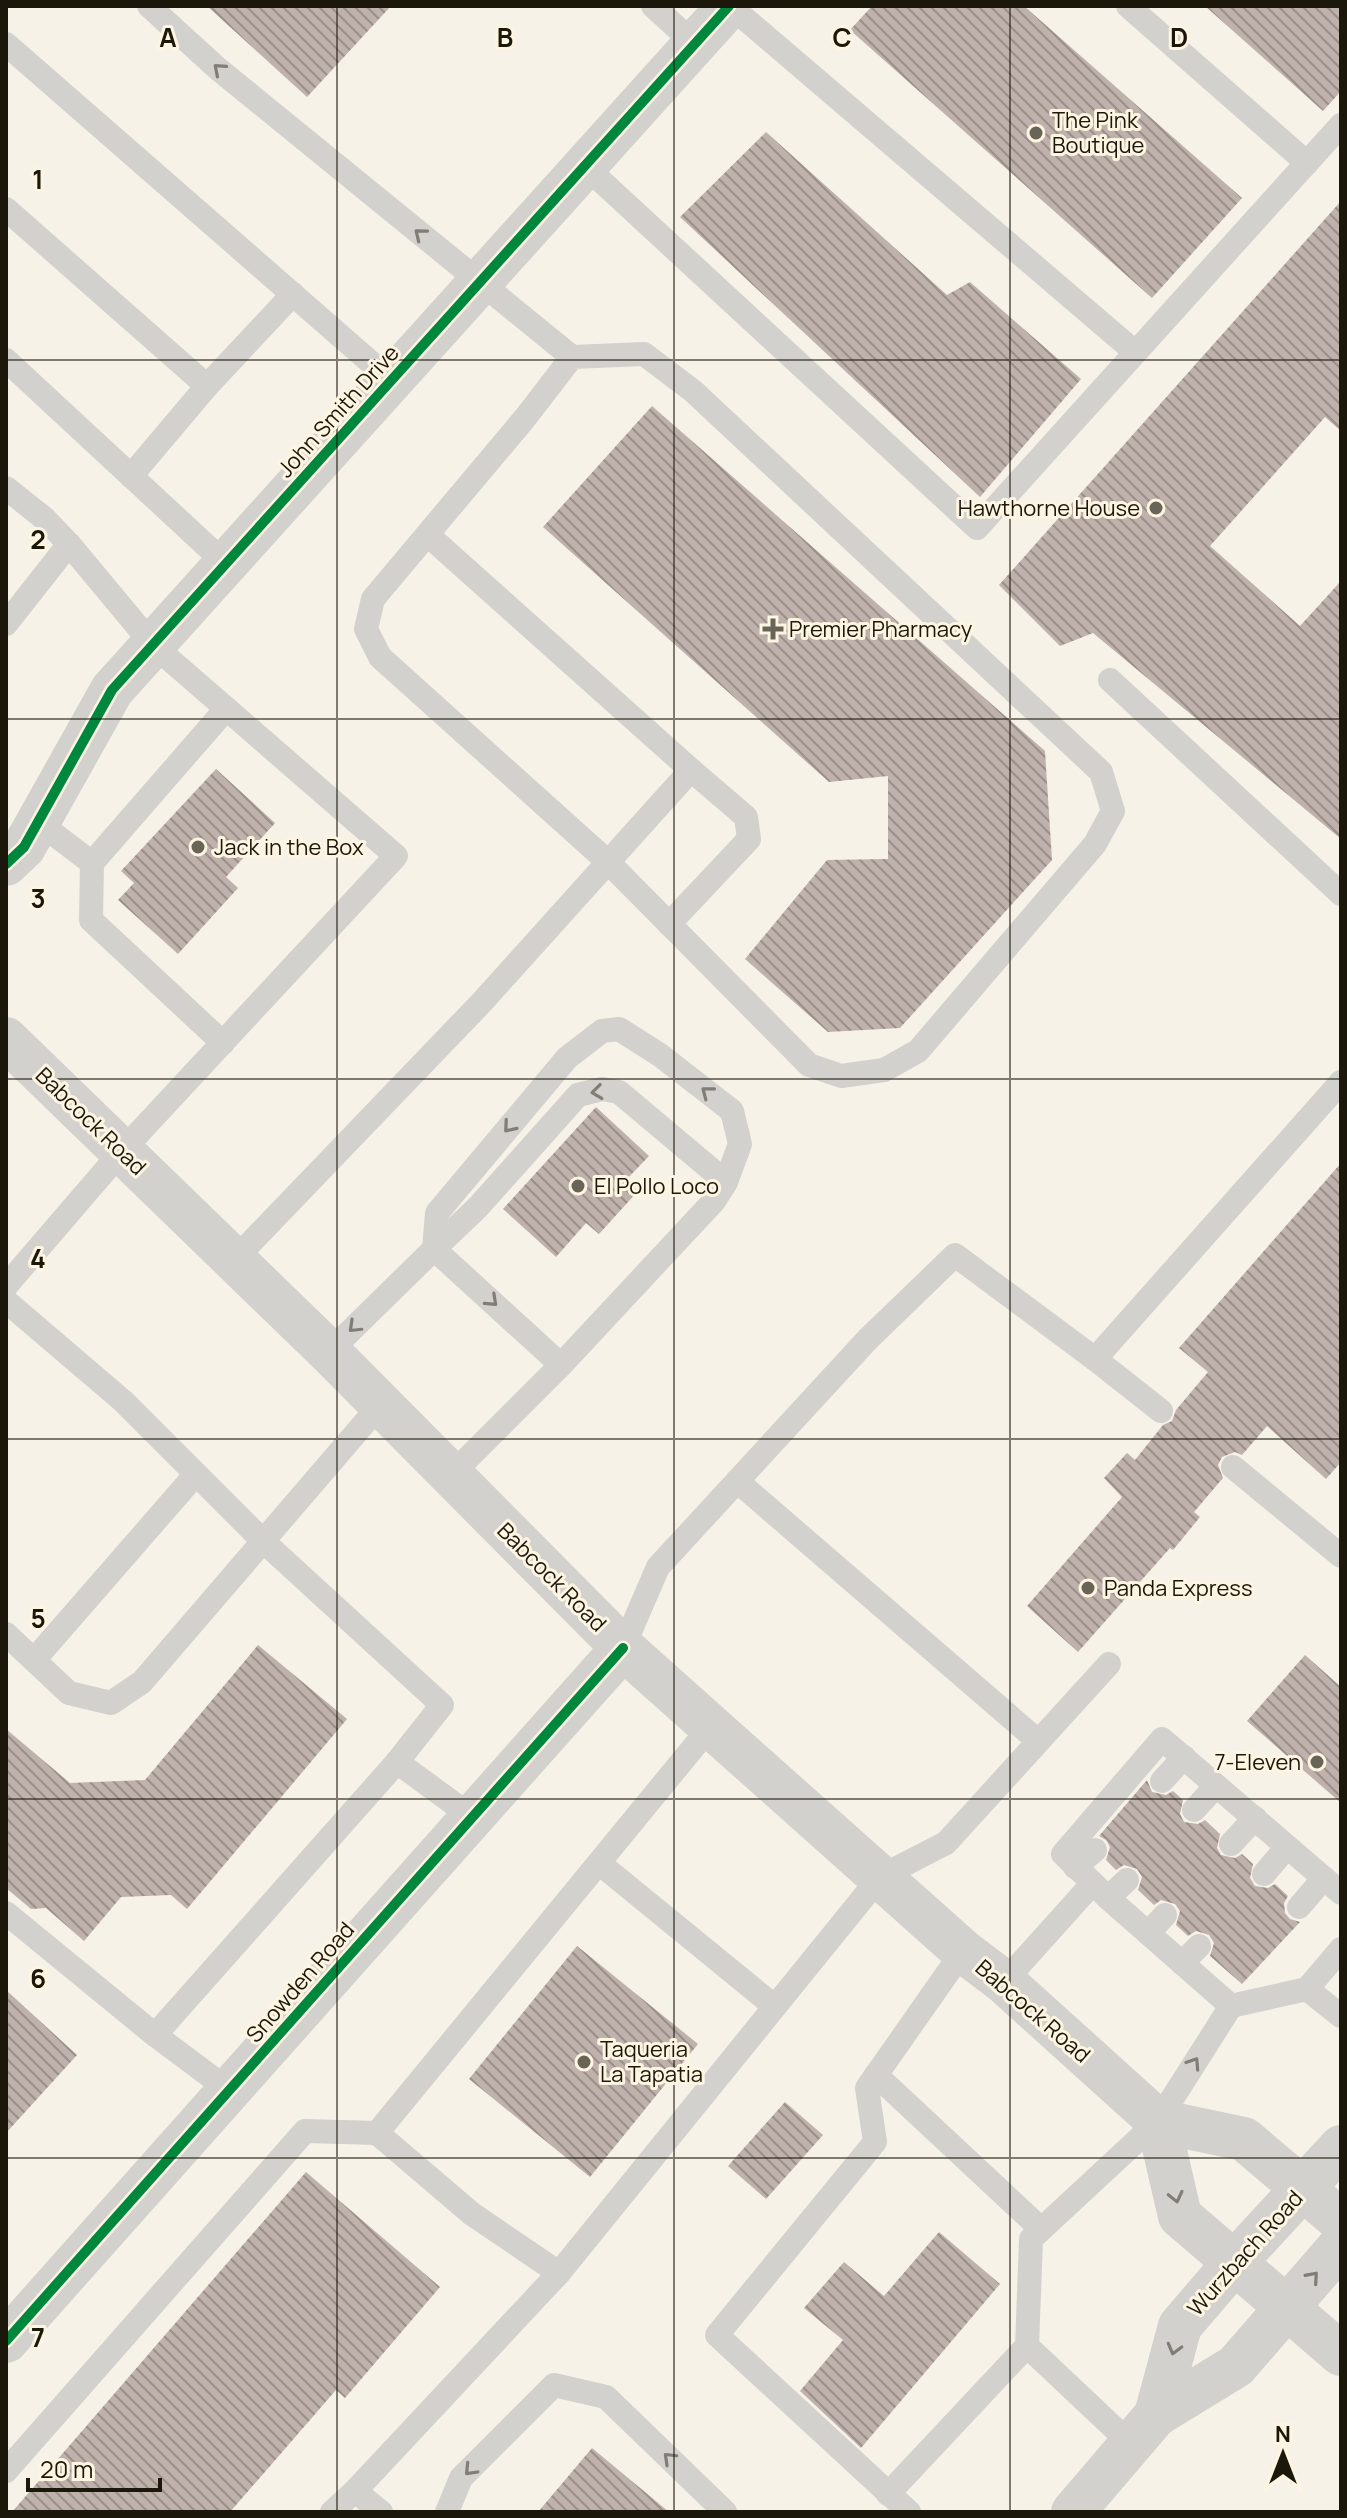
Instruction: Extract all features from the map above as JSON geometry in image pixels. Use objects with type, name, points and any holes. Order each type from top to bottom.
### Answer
[{"type":"main road","name":"John Smith Drive","points":[[6,864],[24,847],[112,690],[730,6]]},
{"type":"main road","name":"Babcock Road","points":[[6,1039],[329,1352],[623,1648],[1158,2121]]},
{"type":"main road","name":"Snowden Road","points":[[6,2341],[623,1648]]},
{"type":"main road","points":[[1341,2221],[1244,2139],[1158,2121],[1180,2216],[1341,2354]]},
{"type":"main road","name":"Wurzbach Road","points":[[1144,2430],[1180,2326],[1341,2147]]},
{"type":"main road","name":"Wurzbach Road","points":[[1073,2512],[1144,2430],[1236,2366],[1341,2245]]},
{"type":"lane","points":[[149,6],[217,68],[572,357],[644,354],[693,391],[1101,772],[1113,811],[1095,844],[918,1051],[884,1070],[841,1076],[809,1065],[607,861],[380,657],[366,629],[373,599],[429,536],[572,357]]},
{"type":"lane","points":[[653,6],[696,45]]},
{"type":"lane","points":[[730,6],[1135,352]]},
{"type":"lane","points":[[1128,6],[1307,163]]},
{"type":"lane","points":[[6,44],[392,381]]},
{"type":"lane","points":[[586,167],[977,528],[1341,125]]},
{"type":"lane","points":[[6,209],[207,386]]},
{"type":"lane","points":[[131,476],[207,386],[293,294]]},
{"type":"lane","points":[[6,360],[226,564]]},
{"type":"lane","points":[[6,488],[45,519],[69,544],[153,645],[396,856],[122,1151],[6,1286]]},
{"type":"lane","points":[[6,507],[16,515],[45,519]]},
{"type":"lane","points":[[429,536],[746,817],[749,839],[669,924]]},
{"type":"lane","points":[[6,624],[69,544]]},
{"type":"lane","points":[[1110,680],[1341,894]]},
{"type":"lane","points":[[223,1043],[91,920],[92,863],[226,709]]},
{"type":"lane","points":[[234,1260],[482,1002],[691,770]]},
{"type":"lane","points":[[38,822],[92,863]]},
{"type":"lane","points":[[434,1249],[437,1213],[567,1058],[602,1031],[619,1029],[660,1055],[732,1111],[740,1144],[726,1182],[714,1201],[561,1365],[450,1476]]},
{"type":"lane","points":[[1095,1359],[1341,1082]]},
{"type":"lane","points":[[329,1352],[478,1207],[578,1095],[602,1089],[619,1092],[726,1182]]},
{"type":"lane","points":[[434,1249],[561,1365]]},
{"type":"lane","points":[[623,1648],[658,1567],[868,1339],[955,1255],[1161,1411]]},
{"type":"lane","points":[[6,1301],[123,1401],[263,1541],[442,1705],[397,1762],[155,2035]]},
{"type":"lane","points":[[6,1634],[69,1693],[111,1703],[142,1682],[380,1405]]},
{"type":"lane","points":[[1233,1467],[1341,1556]]},
{"type":"lane","points":[[34,1660],[196,1474]]},
{"type":"lane","points":[[737,1481],[1038,1741]]},
{"type":"lane","points":[[332,2512],[559,2273],[880,1877],[946,1843],[1109,1664]]},
{"type":"lane","points":[[377,2133],[711,1726]]},
{"type":"lane","points":[[1299,1907],[1333,1885],[1162,1739],[1063,1854],[1148,1933],[1191,1954],[1229,1993],[1307,1989],[1341,2016]]},
{"type":"lane","points":[[1162,1781],[1184,1757]]},
{"type":"lane","points":[[397,1762],[472,1817]]},
{"type":"lane","points":[[1194,1810],[1216,1786]]},
{"type":"lane","points":[[1231,1844],[1255,1818]]},
{"type":"lane","points":[[1264,1874],[1287,1847]]},
{"type":"lane","points":[[1004,1982],[1092,1883],[1095,1850]]},
{"type":"lane","points":[[599,1863],[774,2006]]},
{"type":"lane","points":[[1092,1883],[1127,1880]]},
{"type":"lane","points":[[6,1913],[155,2035],[230,2091]]},
{"type":"lane","points":[[1148,1933],[1165,1915]]},
{"type":"lane","points":[[1307,1989],[1341,1949]]},
{"type":"lane","points":[[909,2512],[717,2335],[875,2142],[867,2088],[963,1951]]},
{"type":"lane","points":[[888,2494],[1027,2346],[1031,2239],[1158,2121],[1229,1993]]},
{"type":"lane","points":[[876,2075],[1041,2229]]},
{"type":"lane","points":[[6,2471],[305,2131],[377,2133],[472,2214],[559,2273]]},
{"type":"lane","points":[[1027,2346],[1144,2430]]},
{"type":"lane","points":[[447,2512],[461,2478],[554,2385],[606,2397],[725,2512]]},
{"type":"lane","points":[[355,2491],[381,2512]]},
{"type":"building","points":[[207,6],[391,6],[307,97]]},
{"type":"building","points":[[872,6],[1024,6],[1242,198],[1152,298],[850,30]]},
{"type":"building","points":[[1205,6],[1341,6],[1341,91],[1323,111]]},
{"type":"building","points":[[766,132],[947,295],[970,282],[1081,379],[980,497],[680,217]]},
{"type":"building","name":"Hawthorne House","points":[[1341,201],[1341,431],[1325,417],[1210,546],[1300,626],[1341,581],[1341,839],[1093,633],[1060,646],[999,585]]},
{"type":"building","points":[[652,406],[1045,751],[1052,860],[900,1028],[828,1032],[745,959],[827,860],[888,859],[888,776],[829,782],[543,527]]},
{"type":"building","name":"Jack in the Box","points":[[216,769],[275,823],[226,877],[238,888],[178,954],[118,900],[134,883],[121,871]]},
{"type":"building","name":"El Pollo Loco","points":[[596,1107],[649,1156],[626,1180],[638,1191],[599,1234],[586,1223],[556,1257],[503,1209]]},
{"type":"building","points":[[1341,1163],[1341,1462],[1326,1479],[1267,1426],[1242,1455],[1235,1452],[1222,1457],[1218,1465],[1223,1478],[1194,1512],[1200,1517],[1078,1652],[1027,1606],[1122,1497],[1104,1478],[1127,1453],[1135,1460],[1163,1425],[1172,1421],[1176,1410],[1208,1372],[1179,1348]]},
{"type":"building","points":[[258,1645],[347,1719],[187,1909],[171,1895],[121,1897],[84,1941],[46,1908],[31,1909],[6,1888],[6,1729],[70,1783],[145,1780]]},
{"type":"building","name":"7-Eleven","points":[[1305,1655],[1341,1687],[1341,1803],[1247,1721]]},
{"type":"building","points":[[1147,1780],[1152,1792],[1166,1795],[1173,1791],[1183,1800],[1180,1814],[1184,1822],[1198,1824],[1205,1820],[1220,1834],[1217,1848],[1221,1855],[1235,1858],[1242,1854],[1253,1864],[1250,1878],[1255,1886],[1268,1888],[1275,1884],[1288,1896],[1284,1903],[1285,1913],[1290,1919],[1300,1922],[1242,1984],[1210,1956],[1214,1943],[1209,1935],[1196,1931],[1188,1936],[1176,1925],[1180,1911],[1175,1904],[1161,1900],[1154,1905],[1138,1890],[1142,1877],[1137,1869],[1124,1865],[1116,1870],[1106,1860],[1110,1847],[1099,1836]]},
{"type":"building","name":"Taqueria La Tapatia","points":[[577,1946],[698,2044],[590,2177],[469,2079]]},
{"type":"building","points":[[6,1990],[77,2055],[6,2133]]},
{"type":"building","points":[[785,2102],[823,2135],[766,2199],[728,2166]]},
{"type":"building","points":[[306,2172],[440,2287],[345,2398],[336,2390],[230,2512],[12,2512]]},
{"type":"building","points":[[939,2232],[1000,2284],[861,2448],[800,2391],[843,2340],[804,2308],[844,2262],[884,2296]]},
{"type":"building","points":[[592,2448],[669,2512],[538,2512]]},
{"type":"cycle path","points":[[6,864],[24,847],[112,690],[729,6]]},
{"type":"cycle path","points":[[6,2341],[623,1648]]},
{"type":"place","name":"The Pink Boutique","points":[[1036,133]]},
{"type":"place","name":"Hawthorne House","points":[[1156,508]]},
{"type":"place","name":"Premier Pharmacy","points":[[773,629]]},
{"type":"place","name":"Jack in the Box","points":[[198,847]]},
{"type":"place","name":"El Pollo Loco","points":[[578,1186]]},
{"type":"place","name":"Panda Express","points":[[1088,1588]]},
{"type":"place","name":"7-Eleven","points":[[1317,1762]]},
{"type":"place","name":"Taqueria La Tapatia","points":[[584,2062]]}]
